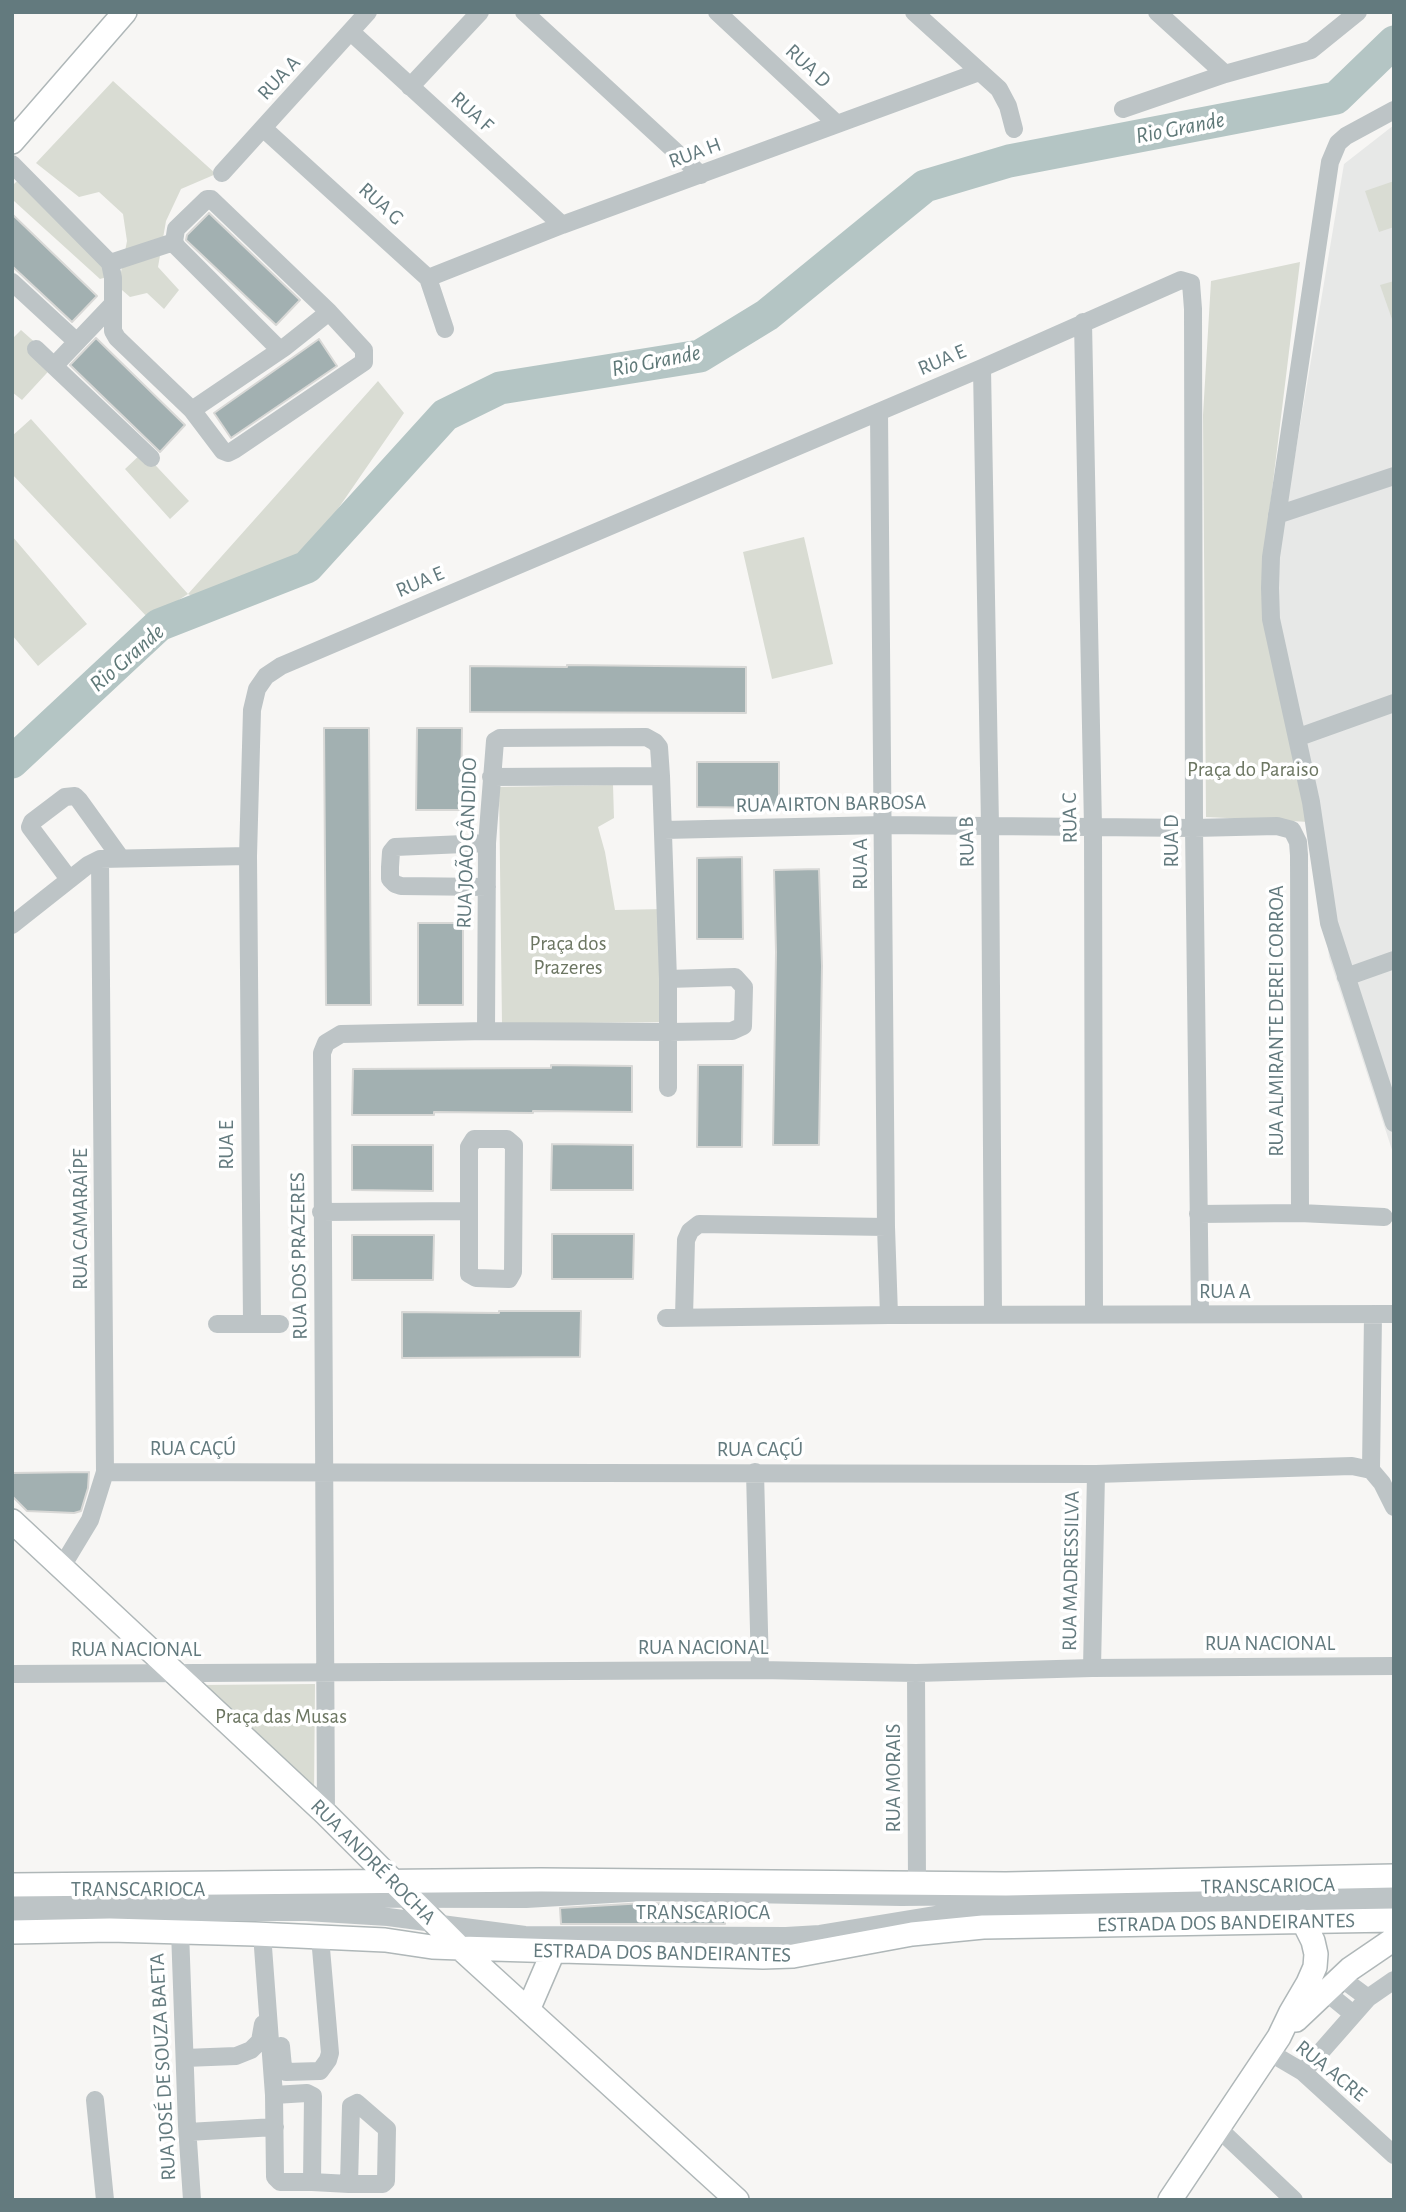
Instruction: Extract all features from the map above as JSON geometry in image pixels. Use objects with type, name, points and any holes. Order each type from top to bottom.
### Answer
[{"type":"main road","points":[[12,142],[118,15]]},
{"type":"main road","name":"RUA ANDRÉ ROCHA","points":[[12,1521],[326,1814],[460,1948],[737,2200]]},
{"type":"main road","name":"ESTRADA DOS BANDEIRANTES","points":[[12,1885],[541,1880],[1006,1884],[1394,1876]]},
{"type":"main road","name":"ESTRADA DOS BANDEIRANTES","points":[[12,1932],[180,1931],[385,1940],[432,1947],[553,1952],[793,1956],[912,1934],[983,1927],[1394,1920]]},
{"type":"main road","points":[[1170,2200],[1274,2045],[1315,1967],[1313,1941],[1303,1921]]},
{"type":"main road","points":[[1274,2045],[1333,1985],[1374,1951],[1394,1939]]},
{"type":"main road","points":[[528,2010],[553,1952]]},
{"type":"street","name":"RUA A","points":[[222,173],[368,12]]},
{"type":"street","points":[[410,87],[480,12]]},
{"type":"street","points":[[524,12],[701,175]]},
{"type":"street","name":"RUA D","points":[[717,12],[837,124]]},
{"type":"street","points":[[914,12],[999,89],[1009,106],[1014,129]]},
{"type":"street","points":[[1157,12],[1225,75]]},
{"type":"street","points":[[1124,109],[1311,50],[1358,12]]},
{"type":"street","name":"RUA F","points":[[351,32],[562,225]]},
{"type":"street","name":"RUA H","points":[[428,278],[562,225],[979,72]]},
{"type":"street","points":[[1394,110],[1346,136],[1338,144],[1330,162],[1271,557],[1271,619],[1311,802],[1329,923],[1394,1123]]},
{"type":"street","name":"RUA G","points":[[263,128],[428,278],[445,329]]},
{"type":"street","points":[[12,164],[110,263],[113,278],[113,331],[117,338],[192,410],[223,451],[228,453],[234,450],[364,362],[364,350],[329,312],[211,200],[203,200],[176,229],[174,242],[280,350]]},
{"type":"street","points":[[110,263],[174,242]]},
{"type":"street","name":"RUA E","points":[[252,1324],[248,856],[252,710],[257,689],[266,676],[281,666],[982,368],[1176,281],[1191,284]]},
{"type":"street","points":[[12,282],[77,342]]},
{"type":"street","name":"RUA D","points":[[1191,284],[1200,1314]]},
{"type":"street","points":[[54,366],[113,304]]},
{"type":"street","points":[[192,410],[280,350],[329,312]]},
{"type":"street","name":"RUA C","points":[[1083,322],[1093,827],[1094,1314]]},
{"type":"street","points":[[36,349],[151,458]]},
{"type":"street","name":"RUA B","points":[[982,368],[990,826],[993,1315]]},
{"type":"street","name":"RUA A","points":[[879,412],[889,1315]]},
{"type":"street","points":[[1277,515],[1394,476]]},
{"type":"street","points":[[1298,737],[1394,703]]},
{"type":"street","name":"RUA JOÃO CÂNDIDO","points":[[486,1031],[487,843],[495,741],[500,738],[646,737],[659,747],[662,776]]},
{"type":"street","points":[[491,777],[662,776],[669,1032],[667,1088]]},
{"type":"street","points":[[69,879],[30,827],[32,822],[65,797],[75,796],[79,800],[120,857]]},
{"type":"street","name":"RUA AIRTON BARBOSA","points":[[664,830],[883,825],[1194,828],[1277,826],[1292,830]]},
{"type":"street","name":"RUA ALMIRANTE DEREI CORROA","points":[[1292,830],[1298,842],[1299,855],[1300,1213]]},
{"type":"street","points":[[487,843],[395,847],[391,852],[390,879],[401,886],[487,887]]},
{"type":"street","points":[[12,925],[69,879],[100,859],[248,856]]},
{"type":"street","name":"RUA CAMARAÍPE","points":[[61,1568],[90,1520],[105,1472],[100,859]]},
{"type":"street","points":[[1346,976],[1394,960]]},
{"type":"street","name":"RUA DOS PRAZERES","points":[[326,1814],[321,1062],[326,1043],[341,1034],[486,1031],[669,1032],[738,1030],[743,1026],[744,987],[735,977],[668,979]]},
{"type":"street","points":[[474,1139],[511,1141],[514,1144],[513,1272],[509,1279],[476,1278],[469,1274],[469,1211],[468,1147],[474,1139]]},
{"type":"street","points":[[321,1212],[469,1211]]},
{"type":"street","points":[[1198,1214],[1300,1213],[1384,1217]]},
{"type":"street","points":[[684,1317],[686,1240],[690,1231],[699,1224],[886,1227]]},
{"type":"street","points":[[1373,1314],[1371,1470],[1382,1483],[1394,1507]]},
{"type":"street","name":"RUA A","points":[[666,1318],[1394,1314]]},
{"type":"street","points":[[217,1324],[280,1324]]},
{"type":"street","name":"RUA CAÇÚ","points":[[105,1472],[1096,1474],[1352,1466],[1371,1470]]},
{"type":"street","points":[[755,1472],[760,1670]]},
{"type":"street","name":"RUA MADRESSILVA","points":[[1092,1668],[1096,1474]]},
{"type":"street","name":"RUA NACIONAL","points":[[12,1674],[760,1670],[916,1673],[1092,1668],[1394,1666]]},
{"type":"street","name":"RUA MORAIS","points":[[916,1673],[917,1883]]},
{"type":"street","name":"TRANSCARIOCA","points":[[12,1898],[541,1899],[645,1892],[901,1897],[1394,1892]]},
{"type":"street","name":"TRANSCARIOCA","points":[[12,1912],[306,1912],[369,1915],[525,1935],[786,1936],[820,1934],[942,1914],[981,1911],[1394,1907]]},
{"type":"street","name":"RUA JOSÉ DE SOUZA BAETA","points":[[180,1931],[192,2200]]},
{"type":"street","points":[[263,1934],[283,2067],[291,2073],[320,2071],[330,2053],[320,1937]]},
{"type":"street","points":[[185,2058],[236,2056],[251,2050],[260,2041],[263,2025],[263,1934]]},
{"type":"street","points":[[263,1934],[274,2095],[276,2181],[349,2184]]},
{"type":"street","points":[[1303,2071],[1368,1998],[1394,1980]]},
{"type":"street","points":[[1333,1985],[1368,1998]]},
{"type":"street","points":[[1333,1985],[1353,2014]]},
{"type":"street","name":"RUA ACRE","points":[[1274,2045],[1394,2155]]},
{"type":"street","points":[[274,2095],[307,2093],[313,2096],[312,2182]]},
{"type":"street","points":[[95,2100],[104,2200]]},
{"type":"street","points":[[188,2132],[275,2127]]},
{"type":"street","points":[[1219,2129],[1294,2200]]},
{"type":"shaded area","points":[[1394,125],[1394,1156],[1329,957],[1312,816],[1260,584],[1287,503],[1344,164]]},
{"type":"green space","points":[[113,81],[216,174],[181,189],[166,221],[158,267],[179,290],[164,309],[147,293],[130,297],[107,277],[100,279],[14,201],[12,203],[12,186],[21,177],[121,272],[127,241],[123,214],[99,192],[79,197],[36,163]]},
{"type":"green space","points":[[1394,181],[1394,227],[1379,232],[1365,191]]},
{"type":"green space","name":"Praça do Paraiso","points":[[1300,262],[1262,572],[1310,822],[1206,817],[1203,415],[1211,281]]},
{"type":"green space","points":[[1394,281],[1394,325],[1380,285]]},
{"type":"green space","points":[[21,330],[57,362],[22,400],[12,392],[12,339]]},
{"type":"green space","points":[[378,381],[404,413],[302,561],[201,600],[188,594]]},
{"type":"green space","points":[[31,419],[188,594],[149,619],[12,474],[12,436]]},
{"type":"green space","points":[[143,452],[189,501],[170,519],[125,469]]},
{"type":"green space","points":[[12,536],[87,624],[38,666],[12,635]]},
{"type":"green space","points":[[804,537],[833,664],[772,679],[743,552]]},
{"type":"green space","name":"Praça dos Prazeres","points":[[613,785],[614,818],[598,827],[615,910],[664,909],[666,1022],[502,1024],[499,787]]},
{"type":"green space","name":"Praça das Musas","points":[[315,1684],[314,1797],[201,1685]]},
{"type":"building","points":[[209,213],[300,300],[276,325],[186,240],[187,235]]},
{"type":"building","points":[[12,214],[97,296],[72,322],[12,266]]},
{"type":"building","points":[[96,338],[185,425],[160,452],[70,365]]},
{"type":"building","points":[[319,339],[337,366],[231,438],[214,413]]},
{"type":"building","points":[[470,666],[746,667],[746,713],[470,712]]},
{"type":"building","points":[[324,728],[369,728],[371,1005],[326,1005]]},
{"type":"building","points":[[417,728],[462,728],[461,810],[416,810]]},
{"type":"building","points":[[697,762],[779,762],[779,808],[697,807]]},
{"type":"building","points":[[742,857],[743,939],[697,939],[697,858]]},
{"type":"building","points":[[819,869],[822,966],[819,1145],[773,1145],[776,952],[774,870]]},
{"type":"building","points":[[418,923],[463,923],[463,1005],[418,1005]]},
{"type":"building","points":[[551,1065],[632,1066],[632,1112],[434,1112],[434,1115],[352,1115],[353,1069],[551,1068]]},
{"type":"building","points":[[698,1065],[743,1065],[742,1147],[697,1147]]},
{"type":"building","points":[[552,1144],[633,1145],[633,1190],[551,1190]]},
{"type":"building","points":[[352,1145],[433,1145],[433,1191],[352,1190]]},
{"type":"building","points":[[552,1234],[634,1234],[633,1279],[552,1279]]},
{"type":"building","points":[[352,1235],[434,1235],[433,1280],[352,1280]]},
{"type":"building","points":[[581,1311],[580,1357],[402,1358],[402,1312]]},
{"type":"building","points":[[89,1472],[88,1488],[81,1511],[27,1511],[12,1496],[12,1473]]},
{"type":"building","points":[[645,1903],[725,1905],[725,1924],[561,1924],[560,1908]]},
{"type":"waterway","name":"Rio Grande","points":[[12,762],[159,625],[307,567],[445,415],[500,388],[700,356],[767,315],[925,186],[1009,161],[1336,98],[1394,42]]}]
